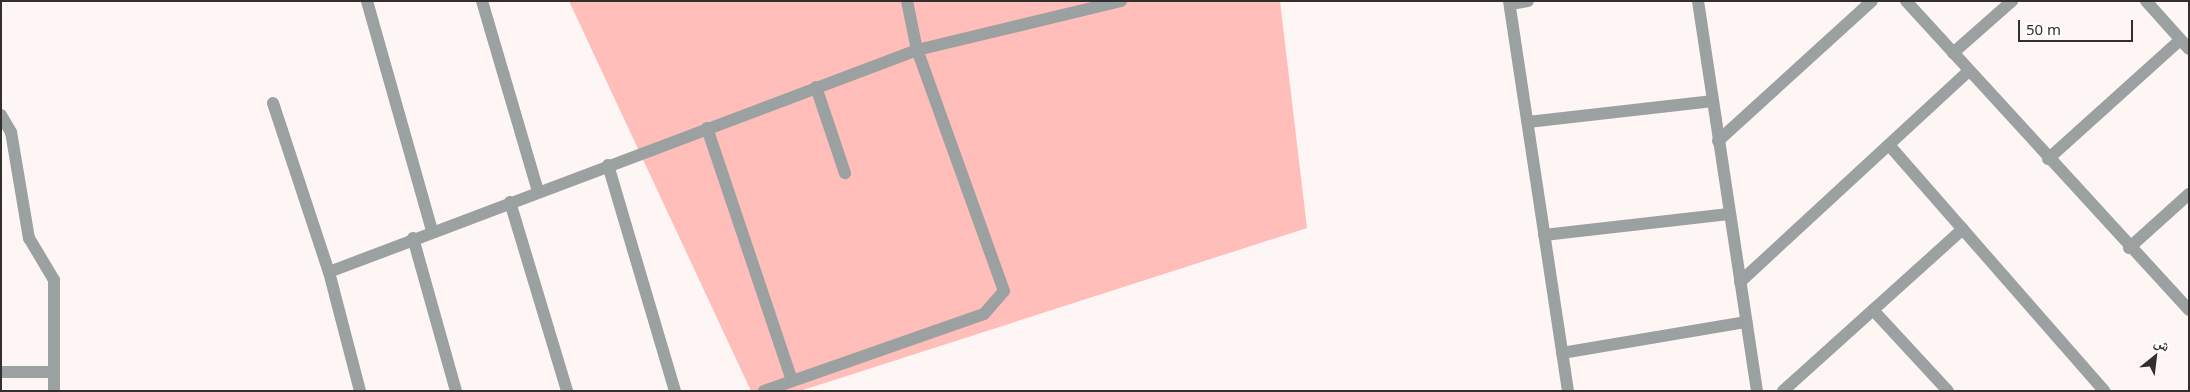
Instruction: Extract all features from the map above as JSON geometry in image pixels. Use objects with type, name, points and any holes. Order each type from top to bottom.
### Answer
[{"type":"street","points":[[367,1],[432,231]]},
{"type":"street","points":[[482,1],[538,191]]},
{"type":"street","points":[[764,391],[984,314],[1004,291],[917,50],[907,1]]},
{"type":"street","points":[[329,272],[413,238],[917,50],[1121,1]]},
{"type":"street","points":[[1528,1],[1510,3],[1568,391]]},
{"type":"street","points":[[1699,1],[1711,100],[1756,391]]},
{"type":"street","points":[[1718,141],[1872,1]]},
{"type":"street","points":[[1906,1],[2129,248],[2189,310]]},
{"type":"street","points":[[1953,53],[2012,1]]},
{"type":"street","points":[[2048,159],[2185,44],[2146,1]]},
{"type":"street","points":[[1740,282],[1969,71]]},
{"type":"street","points":[[816,88],[846,173]]},
{"type":"street","points":[[1528,122],[1711,100]]},
{"type":"street","points":[[273,103],[329,272],[360,391]]},
{"type":"street","points":[[1,114],[11,132],[29,238],[54,280],[54,391]]},
{"type":"street","points":[[707,128],[792,380]]},
{"type":"street","points":[[1889,145],[2104,391]]},
{"type":"street","points":[[608,165],[675,391]]},
{"type":"street","points":[[2129,248],[2189,194]]},
{"type":"street","points":[[510,202],[567,391]]},
{"type":"street","points":[[1544,235],[1730,214]]},
{"type":"street","points":[[1783,391],[1963,229]]},
{"type":"street","points":[[413,238],[456,391]]},
{"type":"street","points":[[1873,310],[1948,391]]},
{"type":"street","points":[[1562,353],[1746,322]]},
{"type":"street","points":[[1,372],[54,372]]},
{"type":"shaded area","points":[[569,1],[1280,1],[1307,228],[800,391],[751,391]]}]
